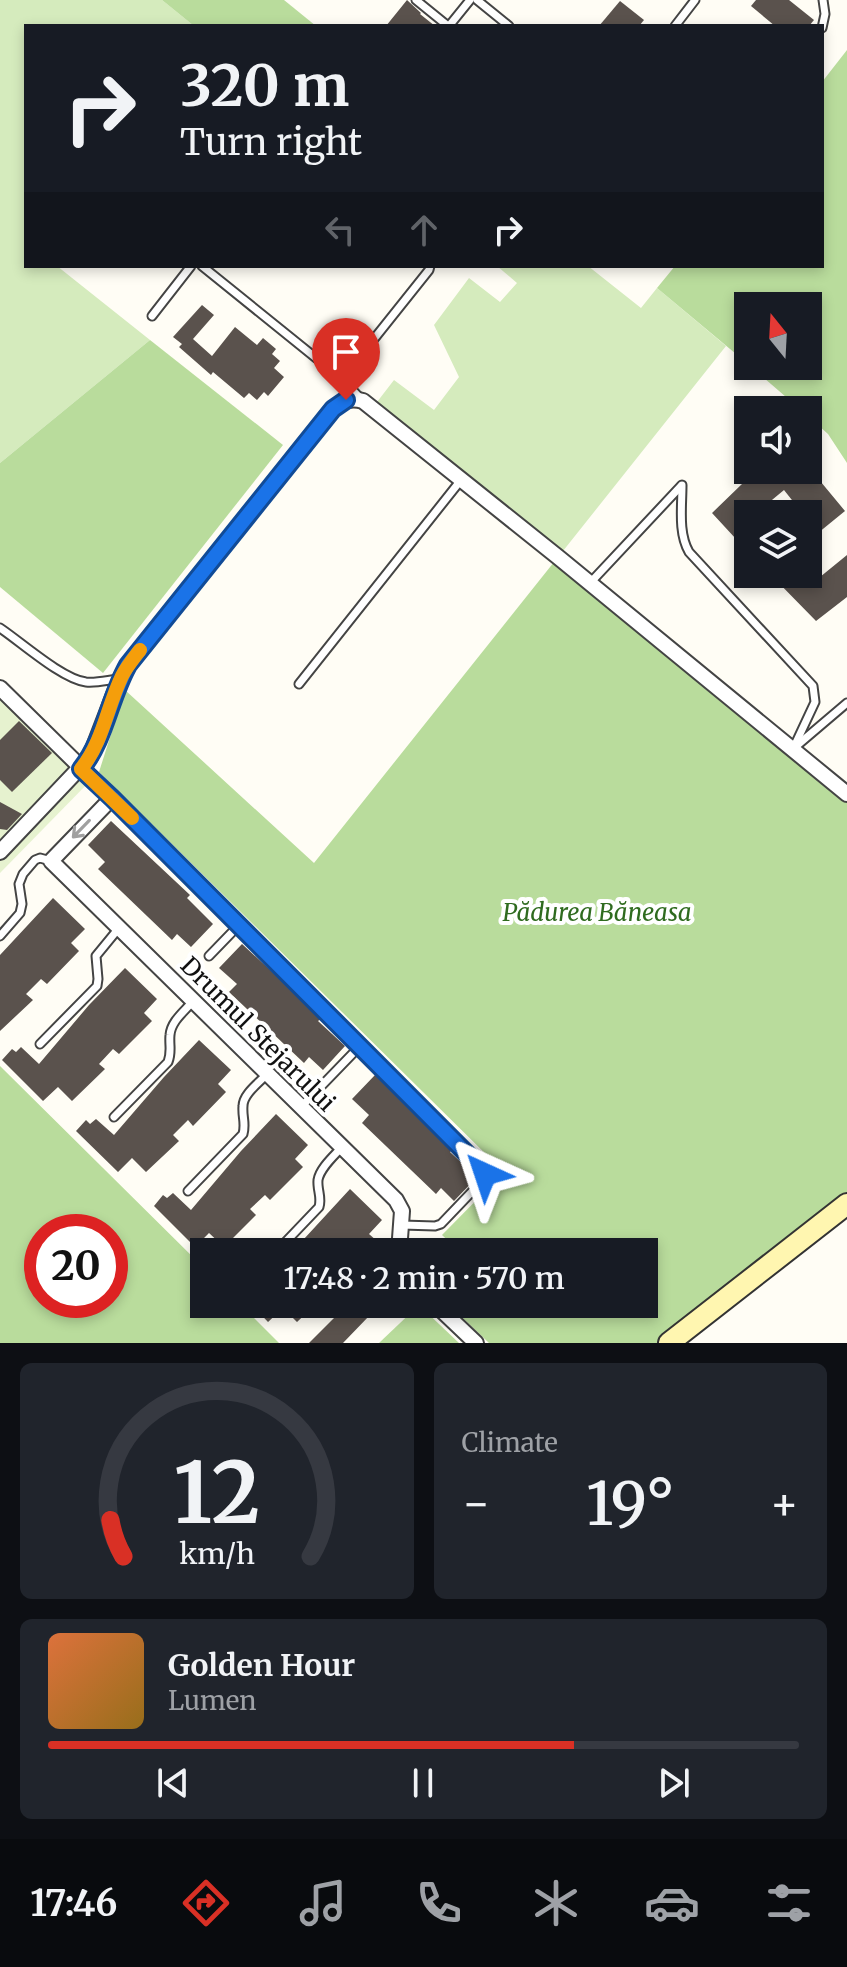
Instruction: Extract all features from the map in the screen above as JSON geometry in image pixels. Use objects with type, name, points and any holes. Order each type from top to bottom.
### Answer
[{"type":"street","points":[[0,852],[81,769],[95,749],[128,665],[333,409],[354,398],[363,401],[590,583],[847,794]]},
{"type":"street","points":[[0,688],[112,798],[51,861]]},
{"type":"street","name":"Drumul Stejarului","points":[[51,861],[396,1200],[402,1211],[402,1225]]},
{"type":"street","points":[[669,1343],[847,1204]]},
{"type":"street","points":[[401,1238],[402,1225]]},
{"type":"street","points":[[450,1318],[476,1343]]},
{"type":"lane","points":[[416,0],[446,24]]},
{"type":"lane","points":[[450,24],[470,0]]},
{"type":"lane","points":[[477,0],[507,24]]},
{"type":"lane","points":[[677,24],[695,0]]},
{"type":"lane","points":[[823,0],[823,24]]},
{"type":"lane","points":[[152,316],[189,268]]},
{"type":"lane","points":[[204,268],[342,379],[363,401]]},
{"type":"lane","points":[[342,379],[430,268]]},
{"type":"lane","points":[[299,684],[461,480]]},
{"type":"lane","points":[[590,583],[682,485],[682,532],[689,552],[813,686],[815,702],[793,749]]},
{"type":"lane","points":[[0,628],[78,680],[97,682],[120,679]]},
{"type":"lane","points":[[793,749],[847,703]]},
{"type":"lane","points":[[112,798],[484,1171],[485,1178],[441,1224],[402,1225]]},
{"type":"lane","points":[[0,936],[20,913],[19,884],[23,874],[35,860],[51,861]]},
{"type":"lane","points":[[209,956],[239,925]]},
{"type":"lane","points":[[40,1044],[97,986],[96,956],[119,928]]},
{"type":"lane","points":[[114,1117],[168,1062],[170,1030],[193,1001]]},
{"type":"lane","points":[[301,1107],[360,1046]]},
{"type":"lane","points":[[188,1191],[243,1134],[244,1100],[267,1074]]},
{"type":"lane","points":[[289,1238],[319,1207],[320,1175],[342,1147]]},
{"type":"green space","points":[[0,0],[162,0],[192,24],[24,24],[24,268],[60,268],[150,340],[0,463]]},
{"type":"green space","points":[[162,0],[284,0],[314,24],[192,24]]},
{"type":"green space","points":[[847,50],[847,463],[822,429],[822,396],[785,396],[766,380],[822,380],[822,292],[734,292],[734,352],[657,288],[673,268],[824,268],[824,79]]},
{"type":"green space","points":[[499,268],[591,268],[641,308],[657,288],[726,346],[563,551],[377,402],[394,380],[434,410],[459,377],[434,325],[469,278],[500,302],[517,283]]},
{"type":"green space","points":[[150,340],[283,445],[103,673],[0,587],[0,463]]},
{"type":"green space","name":"Pădurea Băneasa","points":[[558,557],[847,794],[847,1204],[668,1343],[489,1343],[463,1318],[658,1318],[658,1238],[445,1238],[442,1235],[504,1172],[99,772],[125,690],[314,863]]},
{"type":"green space","points":[[0,693],[91,780],[0,873]]},
{"type":"green space","points":[[0,1066],[190,1254],[190,1318],[254,1318],[279,1343],[0,1343]]},
{"type":"green space","points":[[405,1318],[433,1318],[459,1343],[379,1343]]},
{"type":"building","points":[[407,0],[432,24],[388,24]]},
{"type":"building","points":[[756,0],[789,0],[814,20],[811,24],[773,24],[751,6]]},
{"type":"building","points":[[620,1],[644,20],[641,24],[601,24]]},
{"type":"building","points":[[202,305],[214,315],[193,339],[212,356],[235,327],[257,345],[263,338],[276,349],[272,354],[280,361],[274,368],[284,377],[268,396],[264,392],[257,400],[249,393],[244,398],[179,347],[182,344],[173,337]]},
{"type":"building","points":[[822,483],[845,511],[822,530],[822,500],[792,500],[784,490],[772,500],[734,500],[734,537],[712,513],[742,484]]},
{"type":"building","points":[[847,555],[847,597],[816,621],[784,588],[822,588],[822,575]]},
{"type":"building","points":[[19,721],[52,753],[12,792],[0,780],[0,740]]},
{"type":"building","points":[[0,802],[22,814],[7,830],[0,829]]},
{"type":"building","points":[[111,821],[190,895],[187,898],[213,924],[191,947],[177,934],[172,940],[98,869],[105,862],[88,845]]},
{"type":"building","points":[[53,898],[85,929],[71,943],[79,951],[47,984],[41,979],[26,994],[33,1000],[0,1031],[0,955]]},
{"type":"building","points":[[242,944],[322,1018],[318,1021],[345,1046],[323,1070],[309,1057],[304,1063],[229,992],[237,984],[219,968]]},
{"type":"building","points":[[125,968],[157,999],[144,1013],[152,1021],[119,1054],[113,1049],[99,1064],[105,1069],[72,1101],[58,1087],[43,1101],[2,1060],[12,1049],[16,1052],[21,1047],[39,1064]]},
{"type":"building","points":[[199,1040],[231,1070],[218,1084],[226,1092],[193,1126],[188,1120],[173,1135],[179,1141],[146,1172],[132,1158],[118,1172],[76,1131],[86,1120],[90,1124],[96,1119],[114,1135]]},
{"type":"building","points":[[375,1075],[453,1149],[450,1152],[477,1177],[454,1201],[441,1188],[436,1194],[362,1123],[369,1115],[352,1099]]},
{"type":"building","points":[[276,1114],[308,1145],[295,1159],[303,1167],[270,1200],[265,1195],[250,1209],[256,1215],[233,1238],[214,1238],[209,1233],[204,1238],[190,1238],[190,1242],[154,1206],[163,1195],[167,1198],[173,1193],[191,1210]]},
{"type":"building","points":[[350,1189],[382,1220],[369,1234],[374,1238],[305,1238]]},
{"type":"building","points":[[334,1318],[367,1318],[343,1343],[309,1343]]},
{"type":"slow traffic","points":[[132,818],[81,769],[95,749],[120,679],[140,650]]},
{"type":"route","points":[[346,400],[333,409],[128,665],[95,749],[81,769],[485,1174]]}]
